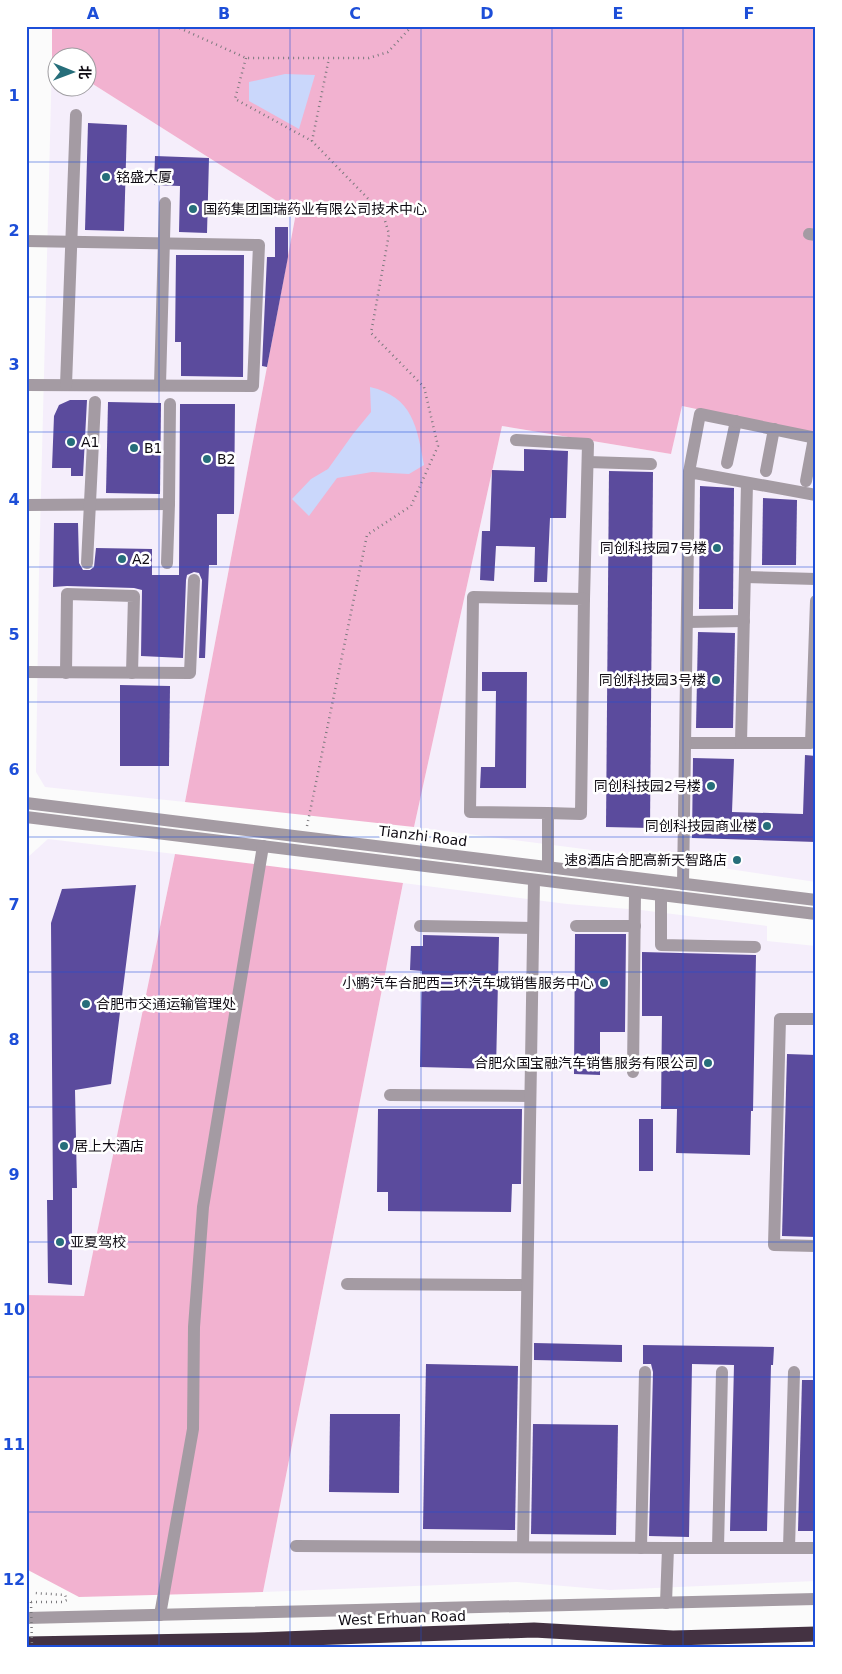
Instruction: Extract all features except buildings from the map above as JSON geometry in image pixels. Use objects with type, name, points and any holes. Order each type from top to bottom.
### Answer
[{"type":"highway","name":"West Erhuan Road","points":[[26,1644],[254,1640],[534,1630],[673,1638],[816,1634]]},
{"type":"street","points":[[66,385],[76,115]]},
{"type":"street","points":[[160,385],[165,203]]},
{"type":"street","points":[[26,241],[259,245],[253,386],[26,385]]},
{"type":"street","points":[[88,563],[95,402]]},
{"type":"street","points":[[167,563],[170,404]]},
{"type":"street","points":[[684,884],[688,472],[700,414],[815,438],[806,480]]},
{"type":"street","points":[[727,463],[736,421]]},
{"type":"street","points":[[766,471],[774,429]]},
{"type":"street","points":[[516,440],[588,444],[581,814],[470,812],[473,597],[584,599]]},
{"type":"street","points":[[588,462],[651,464]]},
{"type":"street","points":[[688,472],[816,495]]},
{"type":"street","points":[[741,743],[747,483]]},
{"type":"street","points":[[26,504],[169,504]]},
{"type":"street","points":[[745,577],[816,579]]},
{"type":"street","points":[[26,672],[190,673],[194,580]]},
{"type":"street","points":[[66,672],[67,594],[134,596],[132,673]]},
{"type":"street","points":[[685,743],[814,743],[816,601]]},
{"type":"street","points":[[687,622],[744,621]]},
{"type":"street","name":"Tianzhi Road","points":[[26,802],[816,900]]},
{"type":"street","points":[[548,813],[548,867]]},
{"type":"street","points":[[26,817],[816,914]]},
{"type":"street","points":[[160,1615],[193,1429],[194,1327],[203,1207],[263,846]]},
{"type":"street","points":[[523,1547],[534,880]]},
{"type":"street","points":[[633,1072],[635,892]]},
{"type":"street","points":[[661,895],[661,945],[755,947]]},
{"type":"street","points":[[420,926],[533,928]]},
{"type":"street","points":[[576,926],[635,926]]},
{"type":"street","points":[[816,1020],[780,1019],[774,1245],[816,1246]]},
{"type":"street","points":[[390,1094],[530,1096]]},
{"type":"street","points":[[347,1284],[527,1285]]},
{"type":"street","points":[[641,1548],[645,1372]]},
{"type":"street","points":[[718,1548],[722,1372]]},
{"type":"street","points":[[789,1548],[794,1372]]},
{"type":"street","points":[[296,1546],[816,1548]]},
{"type":"street","points":[[666,1603],[668,1548]]},
{"type":"street","points":[[28,1617],[816,1599]]},
{"type":"path","points":[[175,26],[246,58],[369,58],[388,52],[412,26]]},
{"type":"path","points":[[246,58],[235,99],[312,141],[383,214],[389,234],[371,333],[424,387],[438,446],[411,506],[367,535],[304,837]]},
{"type":"path","points":[[312,141],[329,58]]},
{"type":"path","points":[[26,1602],[62,1602],[67,1600],[65,1595],[35,1593]]},
{"type":"path","points":[[31,1602],[32,1648]]},
{"type":"shaded area","points":[[52,26],[816,26],[816,434],[682,406],[671,454],[502,426],[414,827],[185,802],[296,213],[98,87],[98,48],[52,48]]},
{"type":"shaded area","points":[[98,87],[296,213],[185,802],[45,787],[36,772],[51,98],[98,98]]},
{"type":"shaded area","points":[[681,406],[816,434],[816,882],[669,860],[414,827],[502,426],[671,454]]},
{"type":"shaded area","points":[[48,839],[175,854],[84,1297],[26,1295],[27,858]]},
{"type":"shaded area","points":[[175,854],[403,883],[263,1592],[79,1597],[26,1569],[26,1295],[84,1296]]},
{"type":"shaded area","points":[[403,883],[567,904],[641,910],[767,926],[767,941],[816,946],[816,1581],[610,1590],[517,1582],[263,1592]]},
{"type":"water","points":[[285,74],[315,75],[299,129],[249,101],[249,82]]},
{"type":"water","points":[[370,387],[396,398],[404,406],[415,426],[424,465],[409,474],[372,472],[337,478],[309,516],[292,499],[311,479],[328,469],[371,412]]},
{"type":"place","name":"铭盛大厦","points":[[106,177]]},
{"type":"place","name":"国药集团国瑞药业有限公司技术中心","points":[[193,209]]},
{"type":"place","name":"A1","points":[[71,442]]},
{"type":"place","name":"B1","points":[[134,448]]},
{"type":"place","name":"B2","points":[[207,459]]},
{"type":"place","name":"同创科技园7号楼","points":[[717,548]]},
{"type":"place","name":"A2","points":[[122,559]]},
{"type":"place","name":"同创科技园3号楼","points":[[716,680]]},
{"type":"place","name":"同创科技园2号楼","points":[[711,786]]},
{"type":"place","name":"同创科技园商业楼","points":[[767,826]]},
{"type":"place","name":"速8酒店合肥高新天智路店","points":[[737,860]]},
{"type":"place","name":"小鹏汽车合肥西二环汽车城销售服务中心","points":[[604,983]]},
{"type":"place","name":"合肥市交通运输管理处","points":[[86,1004]]},
{"type":"place","name":"合肥众国宝融汽车销售服务有限公司","points":[[708,1063]]},
{"type":"place","name":"居上大酒店","points":[[64,1146]]},
{"type":"place","name":"亚夏驾校","points":[[60,1242]]}]
